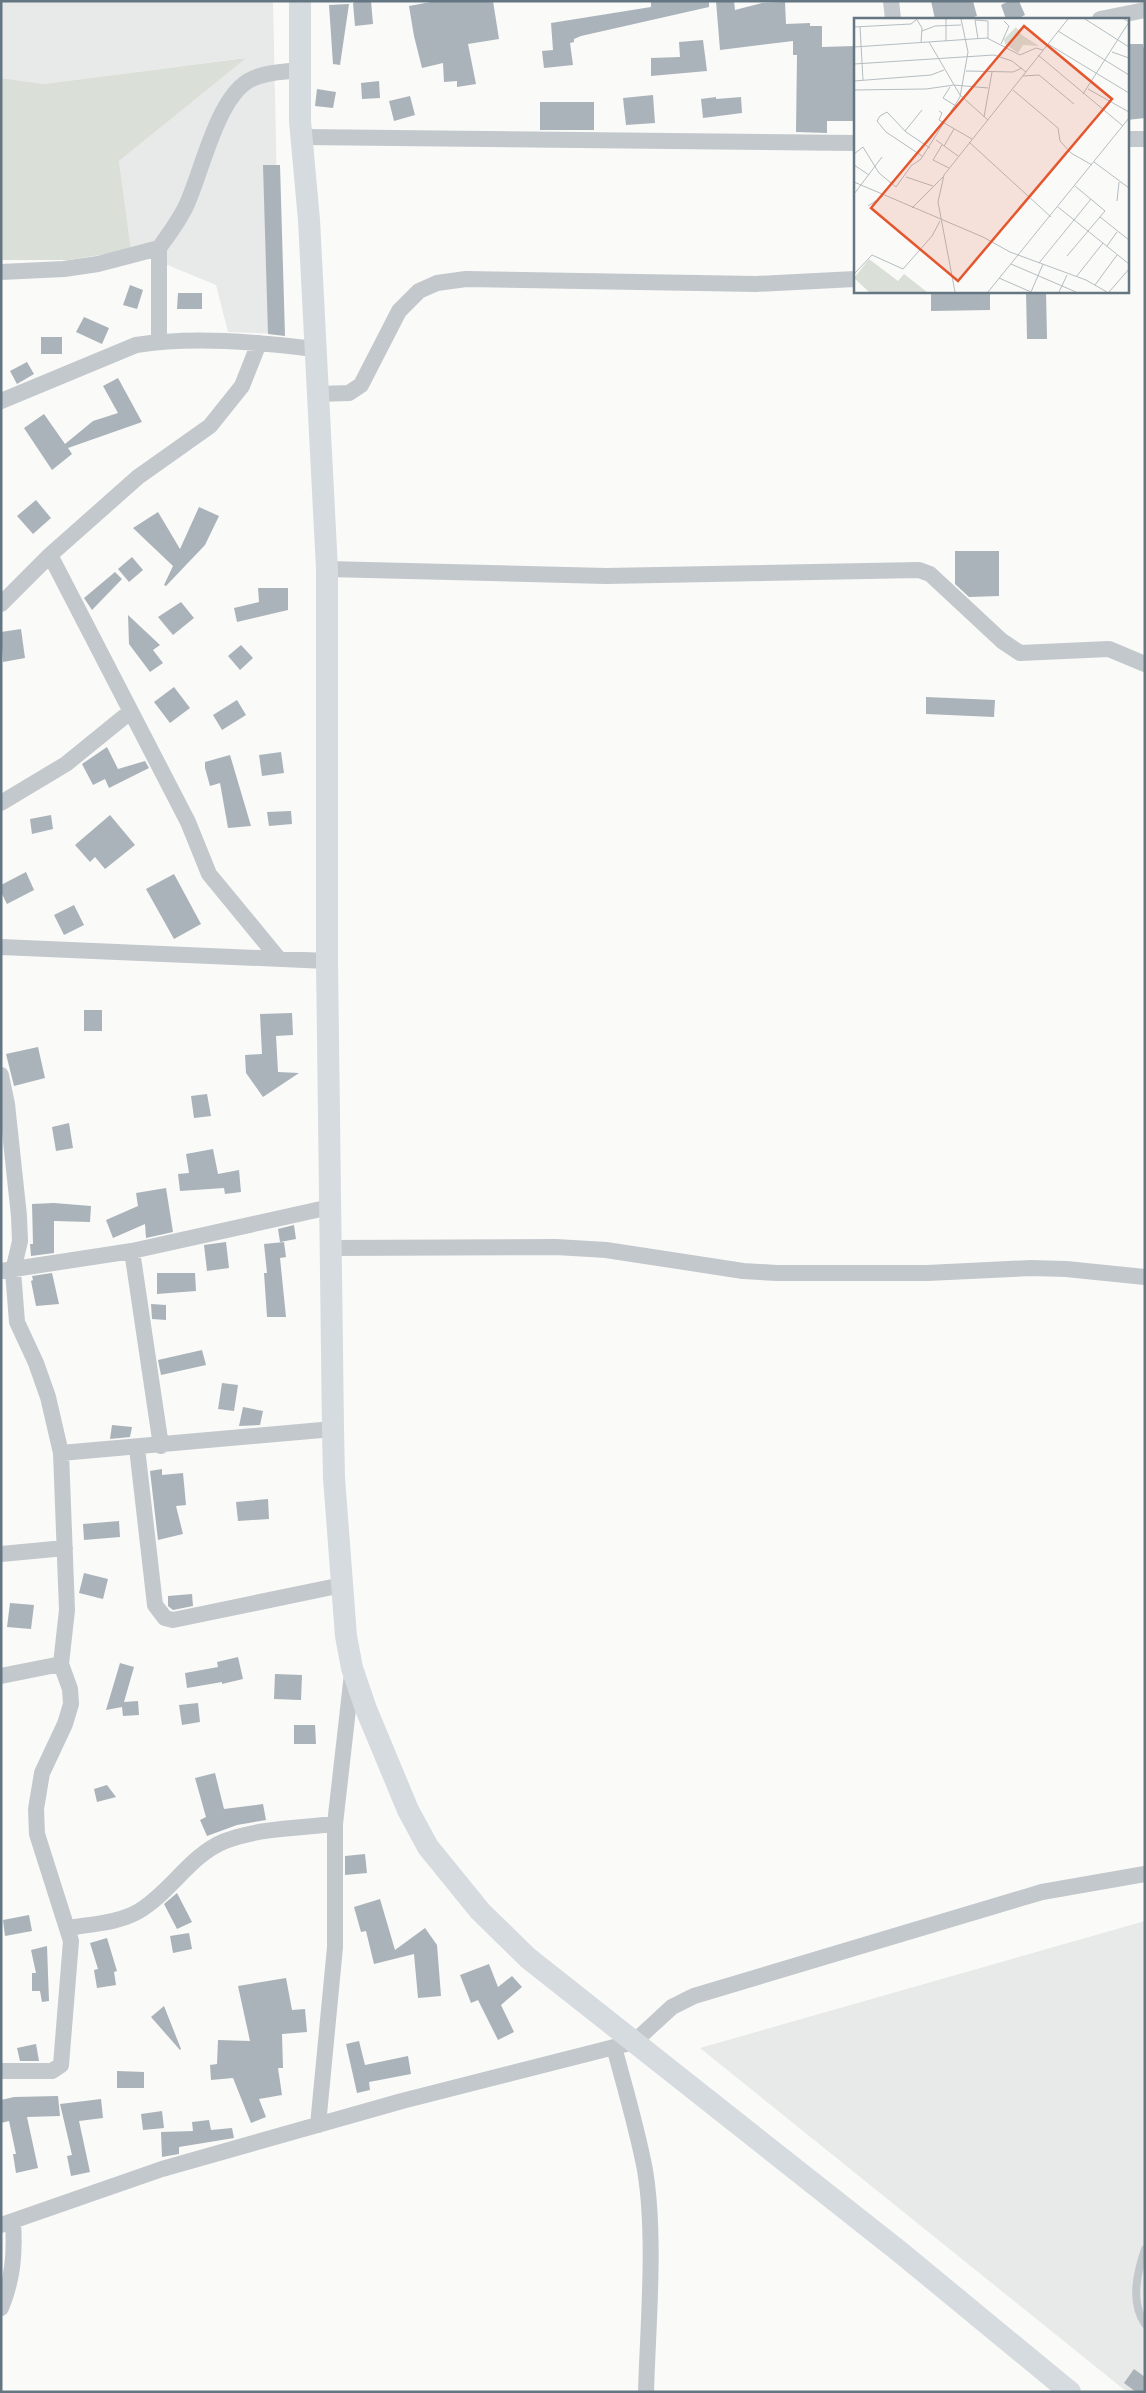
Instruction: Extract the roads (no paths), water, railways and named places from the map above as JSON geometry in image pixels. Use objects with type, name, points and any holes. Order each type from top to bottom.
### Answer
[{"type":"street","points":[[300,1],[302,137],[327,569],[326,961],[334,1478],[346,1636],[352,1668],[389,1767],[408,1810],[428,1846],[480,1911],[528,1958],[624,2045],[900,2252],[1070,2392]]},
{"type":"street","points":[[891,1],[893,18]]},
{"type":"street","points":[[1105,18],[1145,10]]},
{"type":"street","points":[[160,341],[159,248],[186,206],[224,109],[235,92],[259,75],[300,70]]},
{"type":"street","points":[[302,137],[854,143]]},
{"type":"street","points":[[1128,139],[1145,139]]},
{"type":"street","points":[[1,272],[64,269],[98,264],[159,248]]},
{"type":"street","points":[[316,394],[349,393],[360,385],[399,311],[419,291],[437,283],[466,279],[756,284],[854,279]]},
{"type":"street","points":[[1,401],[126,349],[160,341],[259,342],[314,349]]},
{"type":"street","points":[[1,604],[50,555],[138,477],[210,426],[242,386],[259,342]]},
{"type":"street","points":[[50,555],[188,822],[209,874],[279,959]]},
{"type":"street","points":[[327,569],[606,576],[919,570],[930,574],[1002,641],[1020,654],[1109,649],[1145,664]]},
{"type":"street","points":[[1,803],[66,764],[130,712]]},
{"type":"street","points":[[1,947],[326,961]]},
{"type":"street","points":[[1,1075],[7,1104],[20,1241],[7,1271],[18,1322],[48,1397],[61,1453],[66,1610],[62,1664],[70,1689],[71,1704],[65,1724],[42,1773],[36,1809],[37,1834],[68,1928],[72,1952],[61,2065],[52,2071],[1,2071]]},
{"type":"street","points":[[7,1271],[132,1251],[330,1207]]},
{"type":"street","points":[[330,1248],[556,1247],[606,1250],[743,1271],[927,1273],[1031,1268],[1066,1269],[1145,1277]]},
{"type":"street","points":[[132,1251],[161,1446]]},
{"type":"street","points":[[61,1453],[161,1446],[333,1429]]},
{"type":"street","points":[[137,1448],[155,1605],[165,1618],[173,1620],[342,1585]]},
{"type":"street","points":[[1,1554],[65,1548]]},
{"type":"street","points":[[1,1676],[62,1664]]},
{"type":"street","points":[[318,2125],[335,1947],[335,1824],[352,1668]]},
{"type":"street","points":[[68,1928],[121,1918],[139,1911],[200,1857],[224,1842],[260,1832],[335,1824]]},
{"type":"street","points":[[1,2308],[12,2275],[15,2255],[7,2223],[162,2169],[402,2101],[624,2045],[672,2007],[694,1996],[1042,1892],[1145,1874]]},
{"type":"street","points":[[624,2045],[632,2114],[645,2171],[649,2213],[646,2392]]},
{"type":"lane","points":[[1145,2249],[1138,2273],[1136,2297],[1141,2319],[1145,2324]]}]
